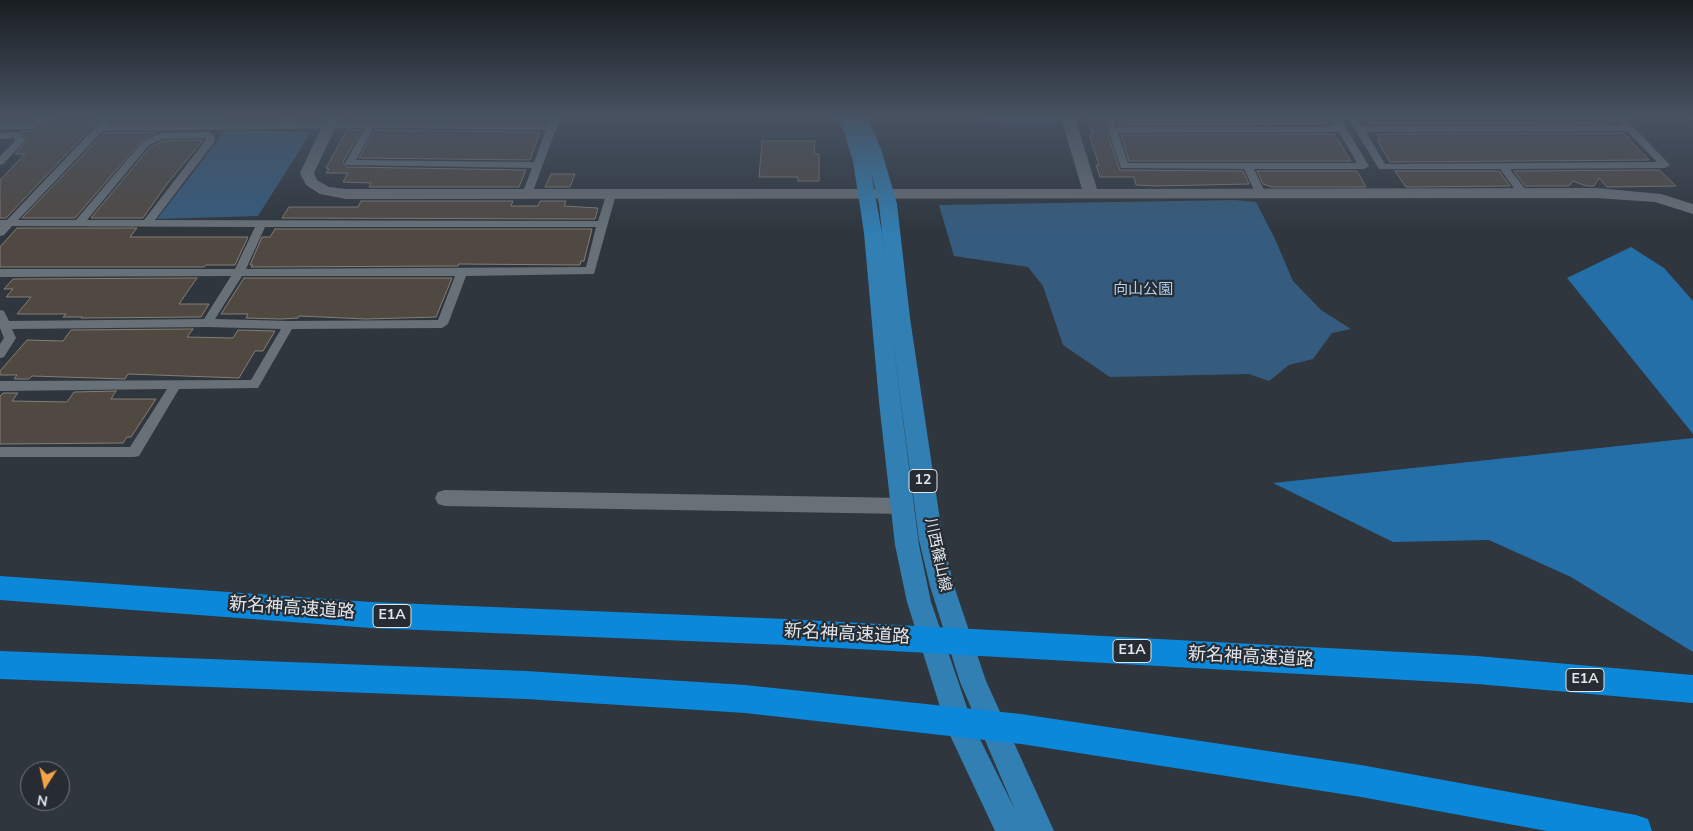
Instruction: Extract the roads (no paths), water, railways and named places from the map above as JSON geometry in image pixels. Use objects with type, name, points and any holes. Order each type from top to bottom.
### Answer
[{"type":"highway","name":"新名神高速道路","points":[[0,588],[372,615],[786,632],[1477,670],[1693,689]]},
{"type":"highway","points":[[0,665],[526,685],[745,699],[1021,729],[1361,781],[1636,831]]},
{"type":"main road","name":"川西篠山線","points":[[860,157],[871,224],[889,402],[907,545],[919,602],[961,729],[1010,831]]},
{"type":"main road","name":"川西篠山線","points":[[875,157],[888,204],[900,318],[931,540],[942,586],[973,682],[1039,831]]},
{"type":"street","points":[[0,233],[5,223],[71,157]]},
{"type":"street","points":[[78,223],[134,157]]},
{"type":"street","points":[[147,223],[198,157]]},
{"type":"street","points":[[315,157],[307,173],[311,182],[325,191],[346,194],[1597,193],[1656,197],[1693,208]]},
{"type":"street","points":[[354,157],[350,164],[537,165]]},
{"type":"street","points":[[528,194],[540,157]]},
{"type":"street","points":[[1080,157],[1091,193]]},
{"type":"street","points":[[1121,157],[1124,166],[1364,166],[1358,157]]},
{"type":"street","points":[[1376,157],[1382,167],[1665,165],[1657,157]]},
{"type":"street","points":[[1248,167],[1261,194]]},
{"type":"street","points":[[1503,167],[1523,193]]},
{"type":"street","points":[[0,273],[590,271],[611,194]]},
{"type":"street","points":[[5,223],[602,224]]},
{"type":"street","points":[[207,323],[239,272],[261,224]]},
{"type":"street","points":[[0,354],[10,338],[2,319],[289,325],[442,324],[462,272]]},
{"type":"street","points":[[0,386],[254,385],[289,325]]},
{"type":"street","points":[[0,452],[134,452],[176,384]]},
{"type":"street","points":[[445,498],[903,506]]},
{"type":"park label","name":"向山公園","points":[[1143,290]]}]
